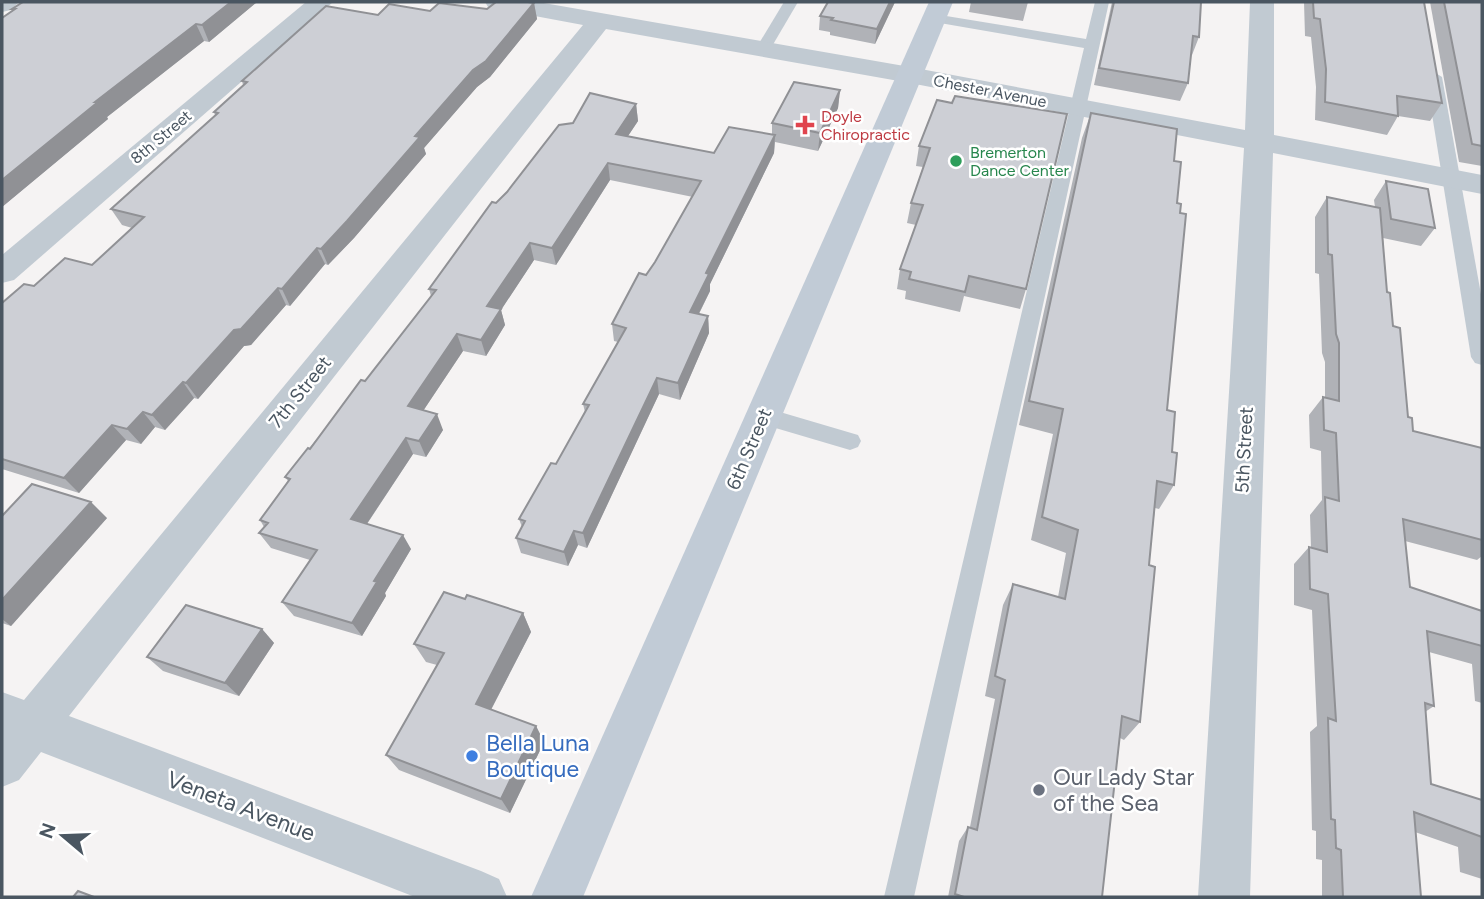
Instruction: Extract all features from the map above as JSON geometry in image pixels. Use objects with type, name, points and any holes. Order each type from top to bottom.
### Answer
[{"type":"main road","name":"6th Street","points":[[557,897],[938,10]]},
{"type":"street","points":[[2,5],[7,2]]},
{"type":"street","name":"8th Street","points":[[2,271],[321,2]]},
{"type":"street","name":"Chester Avenue","points":[[497,2],[910,75],[1482,184]]},
{"type":"street","name":"5th Street","points":[[1224,897],[1259,143],[1262,2]]},
{"type":"street","name":"7th Street","points":[[2,763],[17,720],[599,21]]},
{"type":"street","name":"Veneta Avenue","points":[[17,720],[481,897]]},
{"type":"lane","points":[[763,50],[792,2]]},
{"type":"lane","points":[[899,897],[1102,2]]},
{"type":"lane","points":[[938,10],[1092,46]]},
{"type":"lane","points":[[1430,55],[1482,356]]},
{"type":"lane","points":[[763,416],[850,441]]},
{"type":"building","points":[[23,2],[231,2],[202,25],[196,24],[95,102],[98,102],[2,180],[2,18]]},
{"type":"building","points":[[496,2],[534,3],[486,61],[473,70],[415,136],[420,137],[347,221],[321,249],[317,248],[282,289],[278,288],[241,329],[234,330],[186,383],[183,382],[152,415],[143,412],[127,429],[112,425],[64,478],[2,459],[2,303],[24,284],[34,286],[65,258],[92,265],[144,217],[111,209],[218,113],[214,112],[247,82],[242,81],[326,6],[378,15],[389,4],[430,11],[439,3],[487,9]]},
{"type":"building","points":[[828,2],[890,2],[877,29],[820,16]]},
{"type":"building","points":[[1114,2],[1201,2],[1199,37],[1193,36],[1188,83],[1099,68]]},
{"type":"building","points":[[1313,2],[1424,2],[1442,103],[1397,96],[1398,116],[1325,102],[1326,69],[1320,19],[1314,18]]},
{"type":"building","points":[[1444,2],[1482,2],[1482,146],[1472,144]]},
{"type":"building","points":[[794,82],[840,90],[820,133],[772,123]]},
{"type":"building","points":[[590,93],[636,104],[616,134],[714,153],[729,127],[775,135],[706,273],[709,274],[690,312],[708,316],[678,383],[657,378],[583,533],[574,531],[564,552],[516,538],[525,521],[519,519],[551,463],[556,464],[589,405],[583,404],[626,328],[612,324],[639,273],[646,275],[655,262],[701,181],[608,163],[552,248],[530,243],[487,306],[501,309],[481,340],[457,334],[408,406],[437,414],[419,441],[406,438],[351,519],[403,535],[352,623],[282,602],[317,550],[259,533],[268,523],[260,520],[290,479],[285,477],[436,290],[429,289],[492,202],[496,203],[507,192],[559,125],[573,123]]},
{"type":"building","points":[[955,96],[1067,114],[1026,289],[969,276],[965,292],[909,279],[911,272],[900,269],[923,205],[911,203],[930,148],[919,146],[937,100],[952,103]]},
{"type":"building","points":[[1091,113],[1177,129],[1174,161],[1181,162],[1177,203],[1181,204],[1180,213],[1186,214],[1167,410],[1175,412],[1172,452],[1177,453],[1174,485],[1157,481],[1149,565],[1155,567],[1140,722],[1122,716],[1102,897],[964,897],[955,894],[968,827],[977,830],[1005,680],[995,676],[1013,584],[1065,599],[1078,530],[1042,517],[1063,409],[1029,401]]},
{"type":"building","points":[[1386,181],[1428,189],[1435,228],[1391,219]]},
{"type":"building","points":[[1327,197],[1380,208],[1387,292],[1390,293],[1393,326],[1400,328],[1408,417],[1412,418],[1413,431],[1482,448],[1482,540],[1403,519],[1410,587],[1482,611],[1482,646],[1427,631],[1434,706],[1425,703],[1431,784],[1482,800],[1482,837],[1414,812],[1421,897],[1343,897],[1341,850],[1336,848],[1335,820],[1331,819],[1328,718],[1336,721],[1328,594],[1310,589],[1309,547],[1327,552],[1325,497],[1339,501],[1336,433],[1324,430],[1323,397],[1339,401],[1339,343],[1336,334],[1332,255],[1328,254]]},
{"type":"building","points":[[32,484],[91,502],[2,600],[2,516]]},
{"type":"building","points":[[444,592],[465,599],[467,595],[523,613],[476,704],[536,726],[501,799],[386,755],[444,653],[414,644]]},
{"type":"building","points":[[186,605],[262,629],[225,683],[147,657]]},
{"type":"building","points":[[78,891],[94,897],[73,897]]},
{"type":"place","name":"Doyle Chiropractic","points":[[805,125]]},
{"type":"place","name":"Bremerton Dance Center","points":[[956,161]]},
{"type":"place","name":"Bella Luna Boutique","points":[[472,756]]},
{"type":"place","name":"Our Lady Star of the Sea","points":[[1039,790]]}]
